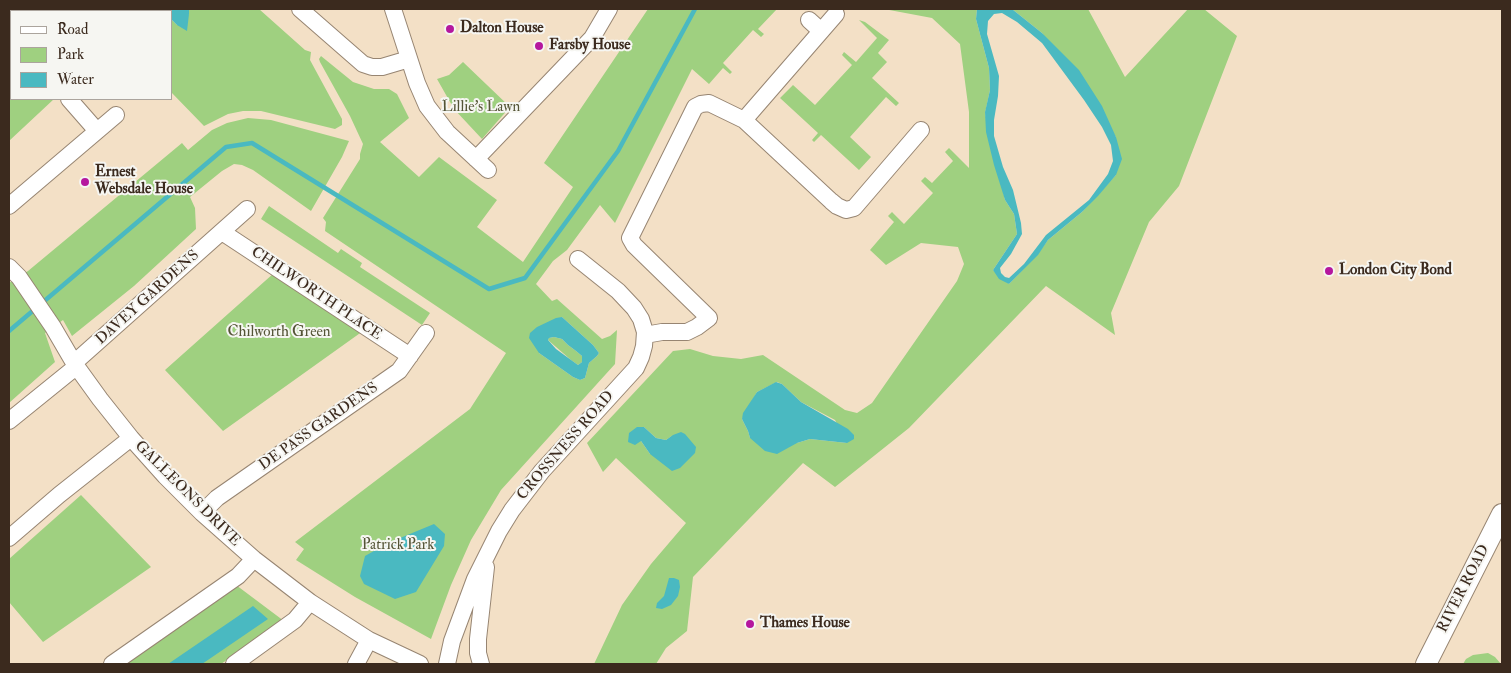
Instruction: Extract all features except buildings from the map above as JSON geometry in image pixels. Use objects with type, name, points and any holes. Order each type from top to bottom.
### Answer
[{"type":"street","points":[[300,9],[363,64],[372,67],[382,67],[409,58]]},
{"type":"street","points":[[393,9],[427,106],[447,132],[482,165],[592,38],[609,9]]},
{"type":"street","points":[[744,120],[815,25],[836,14]]},
{"type":"street","points":[[70,100],[97,131]]},
{"type":"street","points":[[644,334],[687,332],[709,318],[630,238],[695,107],[709,103],[744,120],[831,201],[846,210],[854,208],[921,130]]},
{"type":"street","points":[[9,206],[116,115]]},
{"type":"street","name":"DAVEY GARDENS","points":[[9,421],[76,365],[247,209]]},
{"type":"street","name":"CHILWORTH PLACE","points":[[222,232],[410,356]]},
{"type":"street","name":"CROSSNESS ROAD","points":[[447,664],[452,641],[475,579],[499,531],[527,490],[636,368],[642,357],[644,334],[641,319],[634,308],[618,291],[578,259]]},
{"type":"street","name":"GALLEONS DRIVE","points":[[14,272],[53,327],[76,365],[131,438],[202,513],[254,559],[310,602],[370,640],[420,664]]},
{"type":"street","name":"DE PASS GARDENS","points":[[202,513],[217,498],[399,371],[426,333]]},
{"type":"street","points":[[9,538],[59,495],[131,438]]},
{"type":"street","name":"RIVER ROAD","points":[[1426,664],[1502,514]]},
{"type":"street","points":[[481,664],[478,653],[478,632],[488,553]]},
{"type":"street","points":[[112,664],[238,576],[254,559]]},
{"type":"street","points":[[234,664],[295,620],[310,602]]},
{"type":"street","points":[[356,664],[370,640]]},
{"type":"green space","points":[[189,9],[259,9],[305,50],[311,52],[310,60],[342,119],[342,125],[335,129],[261,111],[243,111],[228,114],[204,126],[172,93],[172,20],[177,25],[189,14]]},
{"type":"green space","name":"Patrick Park","points":[[648,9],[777,9],[758,29],[764,34],[761,37],[753,30],[723,63],[732,72],[730,74],[723,68],[709,84],[692,69],[615,223],[600,205],[567,250],[553,261],[536,284],[552,301],[557,299],[602,339],[610,336],[617,330],[615,364],[501,490],[471,540],[451,585],[431,639],[355,597],[296,560],[304,549],[295,542],[470,409],[506,353],[325,231],[326,222],[323,218],[360,159],[363,144],[319,59],[321,56],[353,82],[374,89],[389,89],[397,94],[409,118],[380,142],[419,177],[439,157],[497,200],[477,227],[523,262],[573,187],[544,163]],"holes":[[[562,317],[593,345],[599,353],[589,363],[585,378],[580,380],[539,353]]]},
{"type":"green space","points":[[884,9],[977,9],[976,19],[989,68],[990,90],[985,113],[1005,200],[1014,214],[1017,234],[993,270],[1009,284],[1037,255],[1048,240],[1082,212],[1116,175],[1116,137],[1042,33],[1012,9],[1088,9],[1125,77],[1188,9],[1204,9],[1237,36],[1179,186],[1149,222],[1111,313],[1115,335],[1046,286],[909,428],[835,487],[803,463],[693,577],[687,631],[666,648],[656,664],[594,664],[622,605],[651,564],[686,523],[616,458],[603,472],[587,443],[673,351],[690,349],[713,356],[741,359],[763,355],[845,410],[857,413],[872,403],[957,281],[964,264],[958,247],[921,243],[886,265],[870,250],[894,222],[888,216],[892,212],[904,224],[933,193],[921,181],[925,177],[932,183],[953,161],[945,152],[949,148],[969,168],[969,112],[960,44],[932,18]],"holes":[[[777,382],[782,384],[801,402],[835,420],[847,443],[810,439],[797,443],[750,438],[742,419],[757,392]],[[644,427],[656,438],[666,440],[673,435],[650,454],[641,441]]]},
{"type":"green space","points":[[859,20],[865,22],[889,40],[878,53],[887,62],[872,78],[899,103],[896,106],[886,97],[850,137],[871,157],[859,170],[821,135],[814,142],[812,140],[818,133],[780,98],[793,85],[815,105],[852,65],[842,55],[844,52],[856,62],[877,38]]},
{"type":"green space","points":[[9,42],[10,100],[53,100],[9,141]]},
{"type":"green space","name":"Lillie's Lawn","points":[[463,62],[510,107],[482,139],[454,109],[437,79],[449,75]]},
{"type":"green space","points":[[248,118],[271,120],[349,141],[311,211],[253,170],[242,165],[234,164],[222,171],[190,197],[195,208],[196,229],[134,286],[72,336],[63,320],[45,333],[55,362],[9,403],[9,283],[28,271],[182,143],[188,150],[212,130],[227,123]]},
{"type":"green space","points":[[269,206],[338,253],[341,249],[362,263],[360,267],[430,313],[422,325],[261,219]]},
{"type":"green space","name":"Chilworth Green","points":[[274,273],[363,331],[223,431],[165,370]]},
{"type":"green space","points":[[554,337],[562,339],[582,356],[582,362],[578,365],[548,340]]},
{"type":"green space","points":[[81,495],[151,567],[43,642],[9,602],[9,559]]},
{"type":"green space","points":[[236,585],[284,621],[221,664],[123,664]]},
{"type":"green space","points":[[1488,653],[1501,664],[1463,664],[1466,659],[1473,655]]},
{"type":"water","points":[[189,9],[187,31],[172,20],[172,10],[160,10]]},
{"type":"water","points":[[977,9],[1012,9],[1042,33],[1079,70],[1102,106],[1116,137],[1122,159],[1116,175],[1098,196],[1048,240],[1038,255],[1009,284],[999,279],[993,270],[1017,234],[1014,214],[1005,200],[986,132],[985,112],[990,90],[989,68],[976,19]],"holes":[[[1002,13],[1017,22],[1042,43],[1084,100],[1102,127],[1111,145],[1113,161],[1108,174],[1089,200],[1046,235],[1024,264],[1009,278],[1001,273],[1000,268],[1011,254],[1022,234],[1013,190],[1003,167],[994,136],[999,76],[987,34],[988,21],[994,14]]]},
{"type":"water","points":[[562,317],[593,345],[599,353],[589,363],[585,378],[580,380],[573,377],[539,353],[529,338],[530,333],[537,327]],"holes":[[[554,337],[562,339],[582,356],[582,362],[578,365],[556,349],[548,340]]]},
{"type":"water","points":[[776,382],[782,384],[801,402],[848,429],[854,435],[854,439],[847,443],[810,439],[797,443],[777,454],[765,451],[750,438],[742,419],[743,413],[757,392]]},
{"type":"water","points":[[637,427],[644,427],[656,438],[666,440],[681,432],[696,447],[695,453],[680,468],[672,471],[650,454],[641,441],[635,445],[628,442],[629,433]]},
{"type":"water","points":[[434,524],[445,534],[444,546],[416,592],[395,599],[364,584],[360,576],[365,556],[388,543]]},
{"type":"water","points":[[669,578],[679,580],[678,596],[671,605],[662,609],[656,608],[657,603],[664,596]]},
{"type":"water","points":[[253,606],[268,619],[202,664],[168,664]]},
{"type":"waterway","points":[[9,331],[226,147],[252,143],[489,289],[525,278],[618,151],[695,9]]},
{"type":"place","name":"Dalton House","points":[[450,29]]},
{"type":"place","name":"Farsby House","points":[[539,46]]},
{"type":"place","name":"Ernest Websdale House","points":[[85,182]]},
{"type":"place","name":"London City Bond","points":[[1329,271]]},
{"type":"place","name":"Thames House","points":[[750,624]]}]
